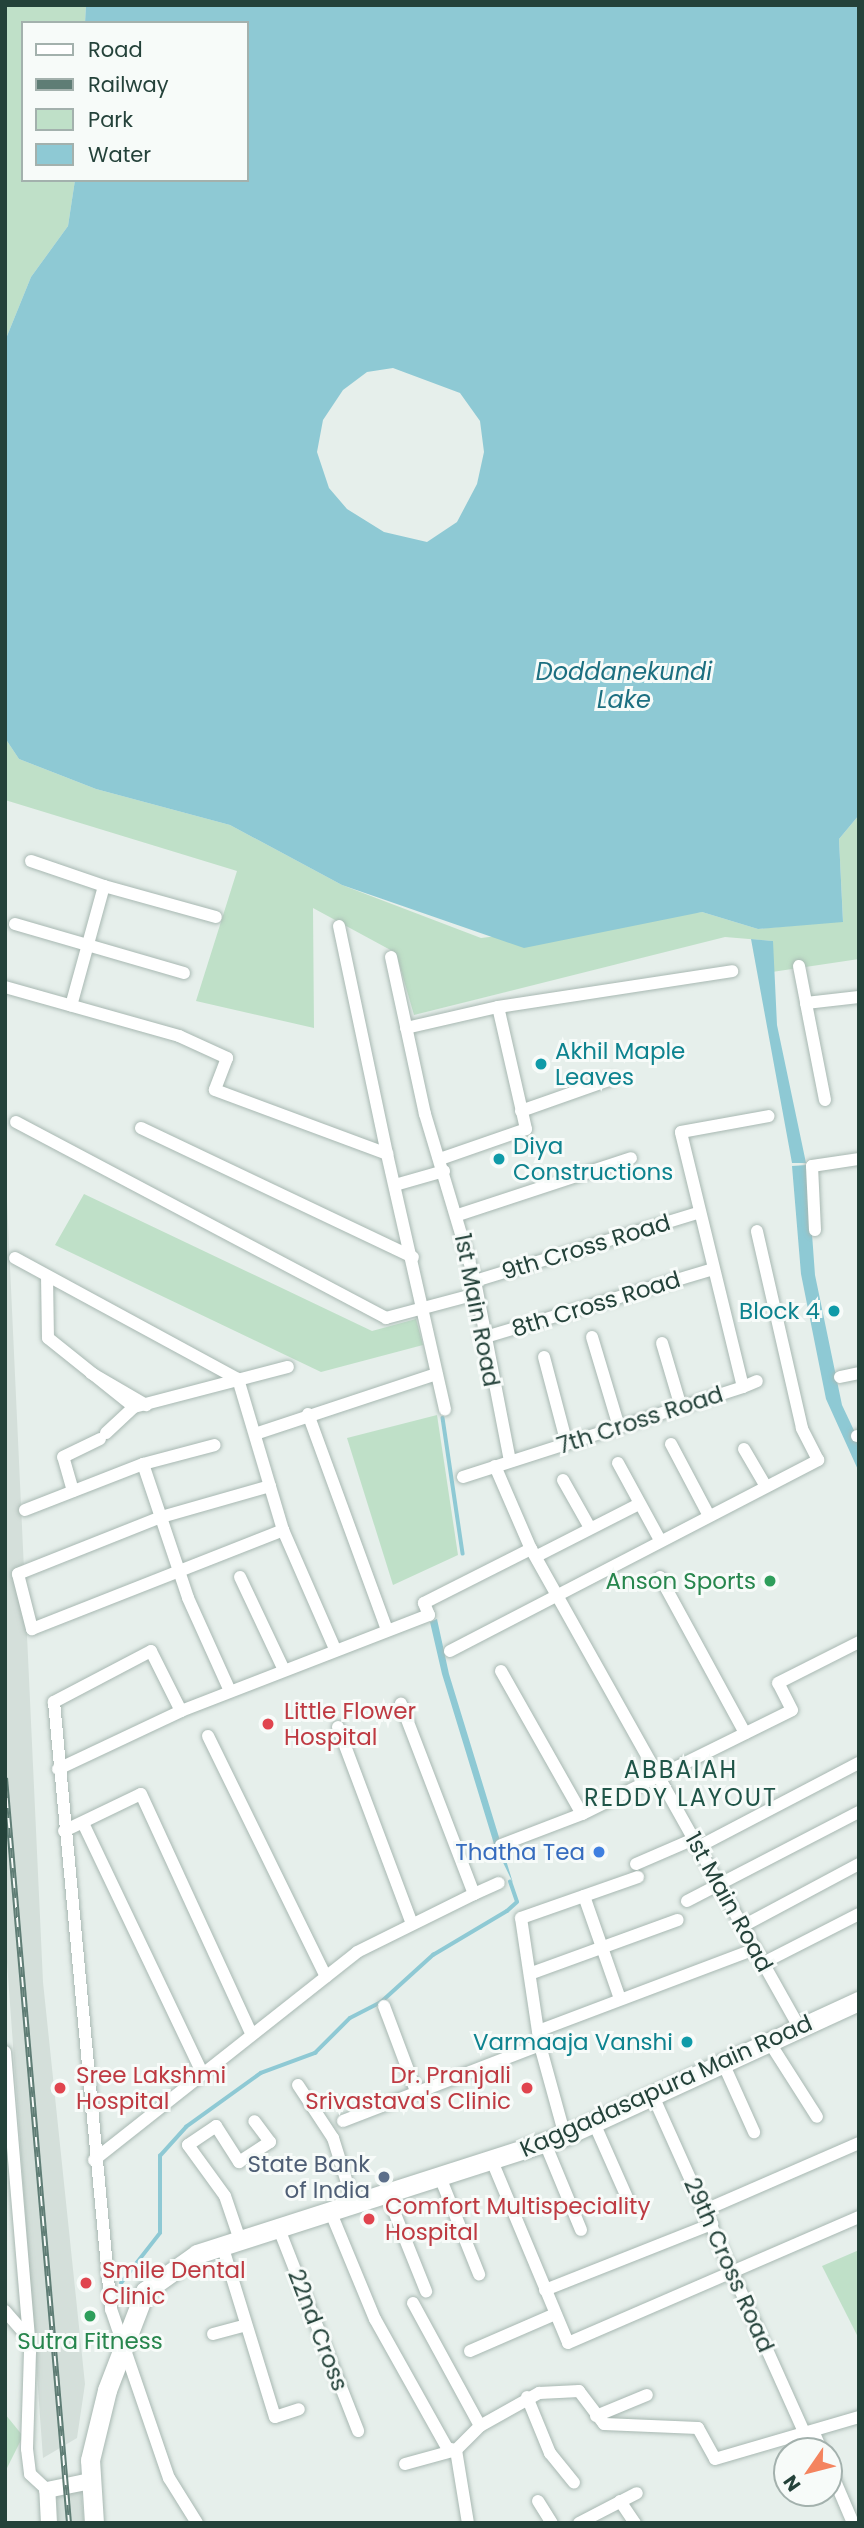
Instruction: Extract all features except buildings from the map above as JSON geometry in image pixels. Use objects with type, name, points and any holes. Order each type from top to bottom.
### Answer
[{"type":"main road","name":"Kaggadasapura Main Road","points":[[94,2523],[91,2481],[93,2433],[145,2291],[197,2254],[565,2136],[768,2040],[859,2001]]},
{"type":"street","points":[[31,862],[104,886],[216,916]]},
{"type":"street","points":[[71,1006],[104,886]]},
{"type":"street","points":[[15,924],[184,973]]},
{"type":"street","points":[[339,926],[445,1410]]},
{"type":"street","name":"1st Main Road","points":[[391,957],[406,1028],[442,1165],[458,1214],[475,1288],[481,1338],[510,1461]]},
{"type":"street","points":[[799,966],[825,1100]]},
{"type":"street","points":[[406,1028],[498,1007],[732,971]]},
{"type":"street","points":[[5,987],[179,1036],[226,1058],[215,1090],[387,1154]]},
{"type":"street","points":[[806,1003],[859,997]]},
{"type":"street","points":[[395,1185],[526,1129],[498,1007]]},
{"type":"street","points":[[521,1111],[612,1079]]},
{"type":"street","name":"7th Cross Road","points":[[463,1477],[743,1387],[710,1270],[681,1132],[769,1116]]},
{"type":"street","name":"9th Cross Road","points":[[16,1122],[386,1318],[424,1310],[475,1288],[698,1213]]},
{"type":"street","points":[[141,1128],[413,1257]]},
{"type":"street","points":[[458,1214],[631,1158]]},
{"type":"street","points":[[815,1230],[812,1166],[859,1159]]},
{"type":"street","points":[[450,1651],[560,1597],[708,1514],[818,1460],[802,1429],[757,1231]]},
{"type":"street","points":[[15,1258],[238,1379],[283,1530],[335,1649]]},
{"type":"street","name":"8th Cross Road","points":[[481,1338],[710,1270]]},
{"type":"street","points":[[47,1276],[48,1338],[91,1373],[140,1406]]},
{"type":"street","points":[[592,1337],[619,1427]]},
{"type":"street","points":[[662,1343],[681,1407]]},
{"type":"street","points":[[544,1357],[566,1444]]},
{"type":"street","points":[[73,1491],[63,1457],[103,1436],[140,1406],[288,1367]]},
{"type":"street","points":[[840,1377],[859,1373]]},
{"type":"street","points":[[255,1434],[307,1414],[436,1374]]},
{"type":"street","points":[[743,1387],[757,1381]]},
{"type":"street","points":[[307,1414],[387,1630]]},
{"type":"street","points":[[671,1444],[708,1514]]},
{"type":"street","points":[[25,1510],[143,1464],[215,1446]]},
{"type":"street","points":[[744,1449],[765,1485]]},
{"type":"street","points":[[618,1463],[660,1540]]},
{"type":"street","points":[[143,1464],[177,1568],[230,1690]]},
{"type":"street","name":"1st Main Road","points":[[495,1466],[534,1553],[799,2027]]},
{"type":"street","points":[[563,1480],[590,1528]]},
{"type":"street","points":[[270,1486],[161,1517],[18,1574],[32,1629],[177,1568],[283,1530]]},
{"type":"street","points":[[58,1769],[230,1690],[429,1615],[424,1603],[639,1504]]},
{"type":"street","points":[[240,1577],[284,1670]]},
{"type":"street","points":[[660,1577],[744,1733]]},
{"type":"street","points":[[501,1845],[582,1814],[793,1710],[778,1683],[859,1642]]},
{"type":"street","points":[[181,1711],[151,1651],[54,1702],[94,2160],[111,2309],[169,2478],[197,2523]]},
{"type":"street","points":[[501,1671],[582,1814]]},
{"type":"street","points":[[401,1704],[474,1894]]},
{"type":"street","points":[[338,1727],[412,1924]]},
{"type":"street","points":[[208,1736],[326,1977]]},
{"type":"street","points":[[565,2136],[540,2045],[532,1973],[521,1919],[584,1896],[859,1763]]},
{"type":"street","points":[[64,1831],[141,1794],[252,2035]]},
{"type":"street","points":[[687,1901],[859,1812]]},
{"type":"street","points":[[83,1823],[202,2073]]},
{"type":"street","points":[[743,1926],[859,1864]]},
{"type":"street","points":[[94,2160],[357,1952],[499,1883]]},
{"type":"street","points":[[584,1896],[621,1999]]},
{"type":"street","points":[[763,1963],[859,1914]]},
{"type":"street","points":[[532,1973],[678,1920]]},
{"type":"street","points":[[538,2031],[755,1949]]},
{"type":"street","points":[[384,2006],[417,2094]]},
{"type":"street","points":[[768,2040],[817,2117]]},
{"type":"street","points":[[344,2121],[540,2045]]},
{"type":"street","points":[[5,2052],[29,2339],[30,2474],[47,2490],[49,2523]]},
{"type":"street","points":[[723,2063],[754,2132]]},
{"type":"street","points":[[298,2085],[333,2138],[354,2205]]},
{"type":"street","name":"29th Cross Road","points":[[653,2096],[812,2437]]},
{"type":"street","points":[[254,2121],[270,2142],[239,2162],[216,2126],[188,2145],[225,2196],[243,2326],[275,2417],[299,2409]]},
{"type":"street","points":[[594,2123],[629,2202]]},
{"type":"street","points":[[545,2143],[581,2230]]},
{"type":"street","points":[[705,2210],[859,2143]]},
{"type":"street","points":[[492,2161],[568,2343],[859,2217]]},
{"type":"street","points":[[440,2177],[479,2274]]},
{"type":"street","points":[[387,2194],[426,2291]]},
{"type":"street","points":[[331,2213],[375,2319],[447,2448],[456,2450]]},
{"type":"street","points":[[545,2290],[712,2224]]},
{"type":"street","name":"22nd Cross","points":[[279,2229],[358,2431]]},
{"type":"street","points":[[413,2303],[480,2426]]},
{"type":"street","points":[[5,2311],[29,2339]]},
{"type":"street","points":[[470,2351],[555,2314]]},
{"type":"street","points":[[214,2334],[243,2326]]},
{"type":"street","points":[[405,2465],[456,2450],[480,2426],[527,2397],[579,2391],[604,2424],[698,2428],[715,2459],[859,2417]]},
{"type":"street","points":[[596,2416],[647,2395]]},
{"type":"street","points":[[527,2397],[550,2453],[574,2483]]},
{"type":"street","points":[[456,2450],[468,2523]]},
{"type":"street","points":[[47,2490],[91,2481]]},
{"type":"street","points":[[579,2523],[637,2493]]},
{"type":"street","points":[[843,2500],[853,2523]]},
{"type":"street","points":[[538,2501],[552,2523]]},
{"type":"street","points":[[620,2501],[635,2523]]},
{"type":"shaded area","points":[[5,1158],[43,1982],[85,2384],[77,2438],[43,2458],[5,1935]]},
{"type":"shaded area","points":[[81,2490],[84,2523],[58,2523],[56,2495]]},
{"type":"green space","points":[[5,5],[86,5],[85,21],[21,21],[21,182],[75,182],[68,226],[31,277],[5,341]]},
{"type":"green space","points":[[5,738],[19,759],[96,789],[230,825],[342,885],[481,938],[702,912],[758,929],[843,921],[839,839],[859,815],[859,959],[772,972],[773,941],[725,937],[414,1015],[396,953],[313,908],[314,1028],[196,1001],[237,871],[5,800]]},
{"type":"green space","points":[[84,1194],[372,1331],[416,1319],[423,1345],[321,1372],[55,1245]]},
{"type":"green space","points":[[437,1415],[458,1555],[393,1585],[347,1438]]},
{"type":"green space","points":[[859,2250],[859,2339],[822,2266]]},
{"type":"green space","points":[[5,2414],[23,2436],[5,2472]]},
{"type":"water","name":"Doddanekundi Lake","points":[[86,5],[859,5],[859,815],[839,839],[843,922],[758,929],[702,912],[524,948],[342,885],[230,825],[96,789],[19,759],[5,738],[5,341],[31,277],[68,226],[75,182],[248,182],[248,21],[85,21]],"holes":[[[393,368],[460,393],[480,421],[484,452],[477,484],[457,522],[427,542],[384,532],[347,509],[329,488],[317,452],[323,420],[343,390],[367,372]]]},
{"type":"water","points":[[751,939],[773,941],[777,1025],[806,1163],[792,1163]]},
{"type":"water","points":[[807,1165],[815,1275],[842,1405],[859,1441],[859,1472],[826,1399],[801,1274],[792,1166]]},
{"type":"water","points":[[437,1619],[449,1674],[513,1883],[494,1844],[442,1674],[430,1622]]},
{"type":"waterway","points":[[443,1418],[463,1554]]},
{"type":"waterway","points":[[121,2283],[160,2233],[160,2156],[186,2127],[261,2073],[315,2053],[350,2018],[380,2003],[433,1955],[507,1911],[517,1902],[510,1882]]},
{"type":"railway","points":[[5,1778],[69,2523]]},
{"type":"place","name":"Akhil Maple Leaves","points":[[541,1064]]},
{"type":"place","name":"Diya Constructions","points":[[499,1159]]},
{"type":"place","name":"Block 4","points":[[834,1311]]},
{"type":"place","name":"Anson Sports","points":[[770,1581]]},
{"type":"place","name":"Little Flower Hospital","points":[[268,1724]]},
{"type":"place","name":"Thatha Tea","points":[[599,1852]]},
{"type":"place","name":"Varmaaja Vanshi","points":[[687,2042]]},
{"type":"place","name":"Sree Lakshmi Hospital","points":[[60,2088]]},
{"type":"place","name":"Dr. Pranjali Srivastava's Clinic","points":[[527,2088]]},
{"type":"place","name":"State Bank of India","points":[[384,2177]]},
{"type":"place","name":"Comfort Multispeciality Hospital","points":[[369,2219]]},
{"type":"place","name":"Smile Dental Clinic","points":[[86,2283]]},
{"type":"place","name":"Sutra Fitness","points":[[90,2316]]},
{"type":"district","name":"ABBAIAH REDDY LAYOUT","points":[[681,1784]]}]
